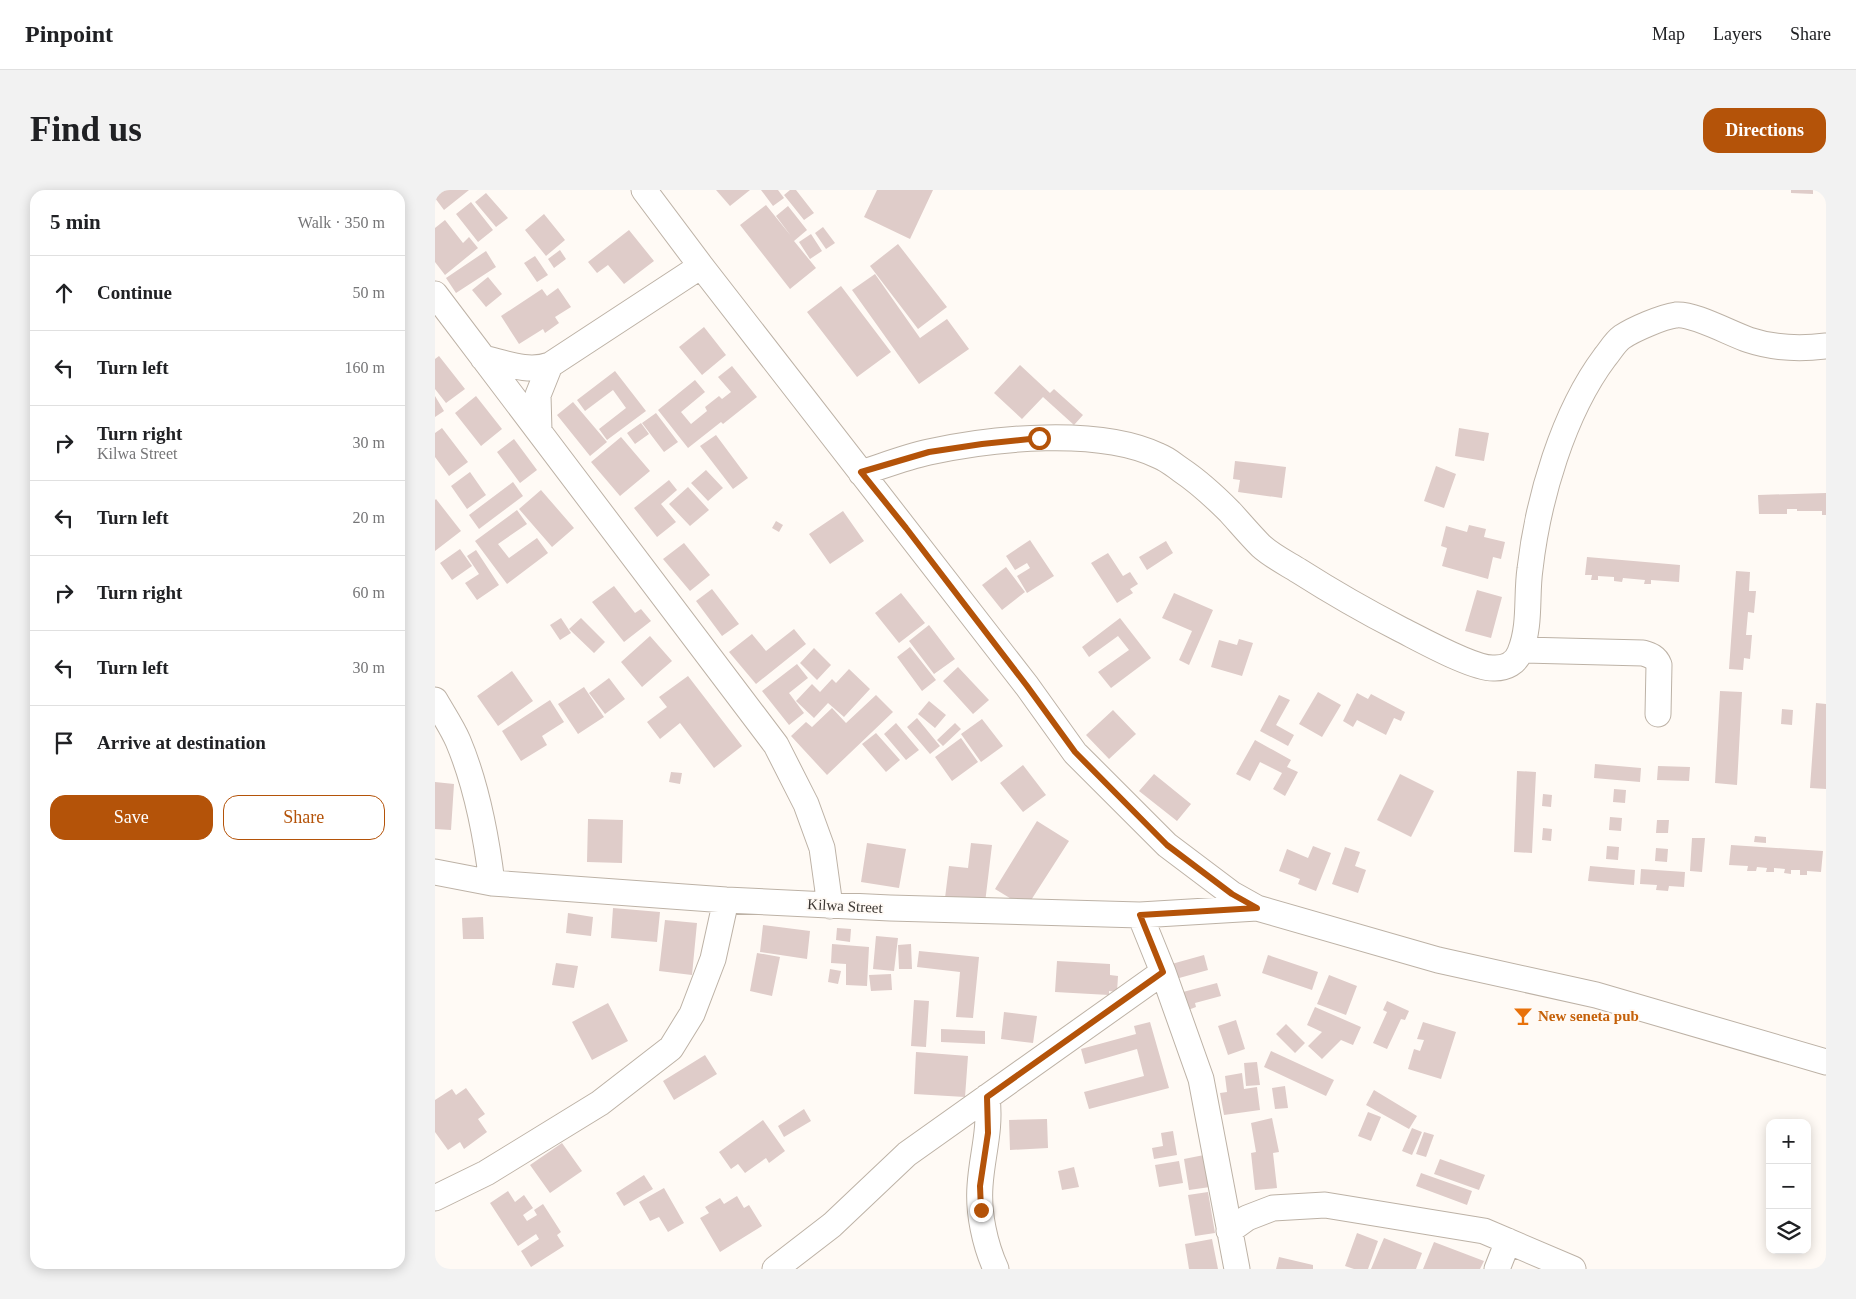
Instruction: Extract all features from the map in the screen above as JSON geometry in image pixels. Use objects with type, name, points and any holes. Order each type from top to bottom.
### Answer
[{"type":"street","points":[[645,190],[701,266],[1009,662],[1075,752],[1167,845],[1232,894],[1257,908],[1438,960],[1596,995],[1826,1062]]},
{"type":"street","points":[[483,358],[529,369],[550,365],[701,266]]},
{"type":"street","points":[[435,294],[776,745],[806,804],[822,848],[830,906]]},
{"type":"street","points":[[861,472],[929,452],[982,444],[1039,438],[1089,439],[1123,443],[1161,456],[1196,480],[1227,509],[1263,548],[1366,612],[1433,646],[1485,669],[1500,668],[1516,660],[1521,650],[1528,624],[1529,573],[1535,534],[1559,450],[1574,406],[1597,369],[1620,338],[1675,315],[1688,316],[1764,344],[1826,346]]},
{"type":"street","points":[[539,431],[538,395],[550,365]]},
{"type":"street","points":[[1521,650],[1643,653],[1651,656],[1657,659],[1659,665],[1658,714]]},
{"type":"street","points":[[435,700],[458,740],[474,787],[483,818],[492,883]]},
{"type":"street","name":"Kilwa Street","points":[[435,872],[492,883],[830,906],[1140,915],[1257,908]]},
{"type":"street","points":[[435,1198],[486,1173],[600,1103],[671,1048],[692,1014],[713,959],[726,900]]},
{"type":"street","points":[[1140,915],[1163,972],[1201,1079],[1237,1269]]},
{"type":"street","points":[[775,1269],[831,1225],[907,1154],[1163,972]]},
{"type":"street","points":[[987,1097],[988,1133],[980,1186],[981,1210],[989,1255],[996,1269]]},
{"type":"street","points":[[1229,1230],[1247,1218],[1273,1208],[1325,1205],[1484,1231],[1573,1269]]},
{"type":"street","points":[[1497,1269],[1508,1241]]},
{"type":"building","points":[[435,190],[469,190],[444,210],[435,198]]},
{"type":"building","points":[[716,190],[750,190],[730,206]]},
{"type":"building","points":[[761,190],[778,190],[784,198],[773,206]]},
{"type":"building","points":[[790,190],[796,190],[814,213],[804,220],[784,195]]},
{"type":"building","points":[[877,190],[933,190],[910,239],[864,217]]},
{"type":"building","points":[[1791,190],[1813,190],[1813,194],[1791,193]]},
{"type":"building","points":[[486,193],[508,218],[496,227],[475,202]]},
{"type":"building","points":[[471,202],[493,230],[478,242],[456,214]]},
{"type":"building","points":[[766,205],[791,236],[776,216],[788,206],[807,230],[794,241],[816,268],[790,289],[740,225]]},
{"type":"building","points":[[544,214],[565,240],[546,256],[525,230]]},
{"type":"building","points":[[445,220],[463,243],[469,237],[478,248],[445,275],[435,262],[435,228]]},
{"type":"building","points":[[823,227],[835,243],[826,249],[815,233]]},
{"type":"building","points":[[629,230],[654,261],[624,284],[608,265],[597,273],[588,262]]},
{"type":"building","points":[[811,234],[822,251],[810,259],[799,242]]},
{"type":"building","points":[[898,244],[947,307],[918,329],[870,266]]},
{"type":"building","points":[[560,250],[566,259],[554,268],[548,259]]},
{"type":"building","points":[[486,251],[496,267],[456,293],[446,278]]},
{"type":"building","points":[[535,256],[548,275],[537,282],[524,263]]},
{"type":"building","points":[[875,274],[920,338],[947,319],[969,349],[919,384],[852,290]]},
{"type":"building","points":[[488,277],[502,294],[486,307],[472,290]]},
{"type":"building","points":[[841,286],[891,352],[857,377],[807,312]]},
{"type":"building","points":[[558,288],[571,307],[555,317],[559,323],[545,333],[543,329],[519,344],[501,316],[542,289],[547,296]]},
{"type":"building","points":[[704,327],[726,355],[702,375],[679,347]]},
{"type":"building","points":[[439,356],[465,389],[446,403],[435,389],[435,359]]},
{"type":"building","points":[[1020,365],[1050,393],[1054,389],[1083,415],[1074,425],[1043,397],[1022,419],[994,393]]},
{"type":"building","points":[[732,366],[757,397],[723,424],[721,422],[688,448],[658,410],[695,380],[705,392],[681,412],[691,424],[707,411],[705,407],[719,396],[722,399],[731,392],[718,377]]},
{"type":"building","points":[[615,371],[646,411],[607,440],[599,429],[626,408],[613,390],[585,411],[577,400]]},
{"type":"building","points":[[435,396],[444,411],[435,417]]},
{"type":"building","points":[[476,396],[502,429],[481,446],[455,413]]},
{"type":"building","points":[[573,402],[607,442],[590,456],[557,415]]},
{"type":"building","points":[[656,413],[678,442],[664,452],[642,423]]},
{"type":"building","points":[[641,423],[649,434],[635,444],[627,433]]},
{"type":"building","points":[[442,428],[468,462],[449,476],[435,457],[435,433]]},
{"type":"building","points":[[1459,428],[1489,433],[1484,461],[1455,456]]},
{"type":"building","points":[[716,435],[748,478],[733,489],[700,446]]},
{"type":"building","points":[[621,437],[650,471],[620,496],[591,462]]},
{"type":"building","points":[[514,439],[537,470],[520,483],[497,452]]},
{"type":"building","points":[[1235,461],[1286,467],[1282,498],[1238,492],[1240,480],[1233,479]]},
{"type":"building","points":[[1436,466],[1456,474],[1444,508],[1424,501]]},
{"type":"building","points":[[706,470],[723,488],[708,501],[691,483]]},
{"type":"building","points":[[470,472],[486,495],[467,509],[451,486]]},
{"type":"building","points":[[669,480],[677,490],[661,504],[676,522],[657,537],[634,508]]},
{"type":"building","points":[[513,482],[523,496],[479,529],[469,515]]},
{"type":"building","points":[[688,487],[709,510],[690,526],[669,504]]},
{"type":"building","points":[[541,490],[574,528],[552,547],[519,509]]},
{"type":"building","points":[[1826,493],[1826,515],[1822,515],[1822,511],[1797,511],[1797,509],[1787,509],[1787,514],[1759,514],[1758,495]]},
{"type":"building","points":[[435,500],[461,531],[435,551]]},
{"type":"building","points":[[517,510],[527,524],[498,544],[509,558],[537,538],[548,553],[507,584],[475,541]]},
{"type":"building","points":[[843,511],[864,541],[830,564],[809,534]]},
{"type":"building","points":[[776,521],[783,525],[779,532],[772,528]]},
{"type":"building","points":[[1469,525],[1486,529],[1484,537],[1505,542],[1501,559],[1493,557],[1488,579],[1442,566],[1447,548],[1441,546],[1446,526],[1467,532]]},
{"type":"building","points":[[1030,540],[1054,576],[1027,593],[1017,576],[1030,568],[1027,563],[1015,570],[1006,556]]},
{"type":"building","points":[[1166,541],[1173,553],[1147,570],[1139,557]]},
{"type":"building","points":[[684,543],[710,575],[690,591],[663,559]]},
{"type":"building","points":[[460,549],[472,566],[452,580],[440,563]]},
{"type":"building","points":[[476,550],[499,585],[477,600],[465,583],[479,574],[467,556]]},
{"type":"building","points":[[1108,553],[1123,576],[1130,572],[1138,584],[1130,589],[1133,593],[1117,603],[1091,563]]},
{"type":"building","points":[[1587,557],[1680,565],[1679,582],[1651,580],[1651,584],[1644,584],[1645,580],[1623,578],[1622,582],[1614,581],[1614,577],[1598,576],[1598,580],[1591,580],[1592,575],[1585,575]]},
{"type":"building","points":[[1006,567],[1025,592],[1002,610],[982,585]]},
{"type":"building","points":[[1736,571],[1750,572],[1749,591],[1756,591],[1754,613],[1748,612],[1746,635],[1752,635],[1750,659],[1744,658],[1743,670],[1729,669]]},
{"type":"building","points":[[614,586],[635,613],[641,609],[651,621],[624,642],[592,602]]},
{"type":"building","points":[[712,589],[739,624],[722,636],[696,601]]},
{"type":"building","points":[[1477,590],[1502,597],[1491,638],[1465,631]]},
{"type":"building","points":[[901,593],[925,623],[899,643],[875,613]]},
{"type":"building","points":[[1174,593],[1213,610],[1189,665],[1179,660],[1192,631],[1162,618]]},
{"type":"building","points":[[561,618],[571,633],[560,640],[550,625]]},
{"type":"building","points":[[581,618],[605,642],[594,653],[569,629]]},
{"type":"building","points":[[1120,618],[1151,658],[1111,688],[1098,672],[1129,650],[1118,636],[1089,657],[1082,647]]},
{"type":"building","points":[[929,625],[955,659],[934,674],[909,641]]},
{"type":"building","points":[[794,629],[806,644],[756,684],[729,652],[752,634],[766,651]]},
{"type":"building","points":[[650,636],[672,661],[642,687],[621,662]]},
{"type":"building","points":[[1239,639],[1253,643],[1242,676],[1211,667],[1219,640],[1237,645]]},
{"type":"building","points":[[910,647],[936,680],[922,691],[897,657]]},
{"type":"building","points":[[814,648],[831,665],[817,680],[800,663]]},
{"type":"building","points":[[797,664],[808,678],[789,693],[804,713],[789,725],[762,691]]},
{"type":"building","points":[[958,667],[989,700],[973,714],[943,681]]},
{"type":"building","points":[[849,669],[870,689],[844,717],[828,703],[814,718],[796,701],[812,684],[820,692],[832,679],[836,683]]},
{"type":"building","points":[[512,671],[533,701],[498,726],[477,696]]},
{"type":"building","points":[[688,676],[742,746],[714,768],[680,723],[660,739],[647,722],[667,707],[659,697]]},
{"type":"building","points":[[609,678],[625,699],[605,714],[589,693]]},
{"type":"building","points":[[584,687],[604,717],[578,734],[558,704]]},
{"type":"building","points":[[1720,691],[1742,692],[1737,785],[1715,783]]},
{"type":"building","points":[[1318,692],[1341,705],[1322,737],[1299,724]]},
{"type":"building","points":[[1357,693],[1368,699],[1371,694],[1405,712],[1401,721],[1394,718],[1386,735],[1357,720],[1353,727],[1343,721]]},
{"type":"building","points":[[876,695],[893,712],[827,775],[791,736],[806,722],[812,727],[832,708],[846,723]]},
{"type":"building","points":[[1279,695],[1290,700],[1276,725],[1294,735],[1288,746],[1260,731]]},
{"type":"building","points":[[550,700],[564,722],[542,736],[547,745],[521,761],[502,731]]},
{"type":"building","points":[[929,701],[946,715],[935,728],[918,714]]},
{"type":"building","points":[[1816,703],[1826,704],[1826,789],[1810,788]]},
{"type":"building","points":[[1782,709],[1793,710],[1792,725],[1781,724]]},
{"type":"building","points":[[1113,710],[1136,734],[1109,759],[1086,735]]},
{"type":"building","points":[[917,718],[940,746],[930,754],[907,727]]},
{"type":"building","points":[[982,719],[1003,746],[981,762],[961,734]]},
{"type":"building","points":[[896,723],[919,750],[906,760],[884,734]]},
{"type":"building","points":[[955,723],[961,729],[943,746],[937,740]]},
{"type":"building","points":[[876,733],[900,760],[886,772],[862,744]]},
{"type":"building","points":[[961,738],[978,762],[952,781],[935,757]]},
{"type":"building","points":[[1255,740],[1291,760],[1287,767],[1298,772],[1285,796],[1273,789],[1282,773],[1260,762],[1250,781],[1236,774]]},
{"type":"building","points":[[1595,764],[1641,768],[1640,782],[1594,778]]},
{"type":"building","points":[[1023,765],[1046,795],[1023,812],[1000,783]]},
{"type":"building","points":[[1658,766],[1690,767],[1689,781],[1657,780]]},
{"type":"building","points":[[1517,771],[1536,772],[1532,853],[1514,852]]},
{"type":"building","points":[[671,772],[682,773],[680,784],[669,782]]},
{"type":"building","points":[[1154,774],[1191,804],[1177,821],[1139,791]]},
{"type":"building","points":[[1400,774],[1434,791],[1411,837],[1377,820]]},
{"type":"building","points":[[435,782],[454,784],[451,830],[435,829]]},
{"type":"building","points":[[1614,789],[1626,790],[1625,803],[1613,802]]},
{"type":"building","points":[[1543,794],[1552,795],[1551,807],[1542,806]]},
{"type":"building","points":[[1610,817],[1622,818],[1621,831],[1609,830]]},
{"type":"building","points":[[588,819],[623,820],[622,863],[587,862]]},
{"type":"building","points":[[1657,820],[1669,820],[1668,833],[1656,833]]},
{"type":"building","points":[[1037,821],[1069,841],[1026,908],[995,889]]},
{"type":"building","points":[[1543,828],[1552,829],[1551,841],[1542,840]]},
{"type":"building","points":[[1755,836],[1766,837],[1766,843],[1754,842]]},
{"type":"building","points":[[1692,838],[1705,838],[1702,872],[1690,871]]},
{"type":"building","points":[[867,843],[906,849],[899,888],[861,882]]},
{"type":"building","points":[[971,843],[992,845],[985,903],[945,898],[949,866],[968,868]]},
{"type":"building","points":[[1731,845],[1823,851],[1821,872],[1807,871],[1807,875],[1800,875],[1800,870],[1791,870],[1791,874],[1784,873],[1785,869],[1774,868],[1774,872],[1766,872],[1767,868],[1757,867],[1756,871],[1747,871],[1748,866],[1729,865]]},
{"type":"building","points":[[1313,846],[1331,853],[1316,891],[1298,884],[1300,879],[1279,871],[1287,849],[1308,858]]},
{"type":"building","points":[[1607,846],[1619,847],[1618,860],[1606,859]]},
{"type":"building","points":[[1345,847],[1360,852],[1355,866],[1366,870],[1358,893],[1332,884]]},
{"type":"building","points":[[1656,848],[1668,849],[1667,862],[1655,861]]},
{"type":"building","points":[[1590,866],[1635,870],[1634,885],[1588,881]]},
{"type":"building","points":[[1641,869],[1685,872],[1684,887],[1669,886],[1668,891],[1656,890],[1657,885],[1640,884]]},
{"type":"building","points":[[613,908],[660,912],[657,942],[611,938]]},
{"type":"building","points":[[568,913],[593,917],[591,936],[566,933]]},
{"type":"building","points":[[483,917],[484,939],[463,939],[462,918]]},
{"type":"building","points":[[665,920],[697,923],[692,975],[659,971]]},
{"type":"building","points":[[763,925],[810,931],[807,959],[760,952]]},
{"type":"building","points":[[837,928],[851,929],[850,942],[836,940]]},
{"type":"building","points":[[876,936],[898,938],[894,971],[873,969]]},
{"type":"building","points":[[832,944],[869,947],[867,986],[846,985],[846,964],[831,963]]},
{"type":"building","points":[[911,944],[912,969],[899,969],[898,945]]},
{"type":"building","points":[[919,951],[979,957],[973,1018],[956,1017],[960,972],[917,967]]},
{"type":"building","points":[[757,953],[780,957],[772,996],[750,991]]},
{"type":"building","points":[[1204,955],[1208,970],[1172,980],[1168,965]]},
{"type":"building","points":[[1268,955],[1318,972],[1312,990],[1262,973]]},
{"type":"building","points":[[1057,961],[1110,964],[1110,975],[1118,976],[1117,992],[1109,991],[1109,995],[1055,992]]},
{"type":"building","points":[[556,963],[578,966],[574,988],[552,985]]},
{"type":"building","points":[[830,969],[841,971],[838,984],[828,982]]},
{"type":"building","points":[[891,974],[892,990],[871,991],[869,975]]},
{"type":"building","points":[[1329,975],[1357,986],[1346,1015],[1317,1004]]},
{"type":"building","points":[[1217,983],[1221,996],[1195,1003],[1196,1007],[1188,1010],[1183,992]]},
{"type":"building","points":[[914,1000],[929,1001],[926,1047],[911,1046]]},
{"type":"building","points":[[1387,1001],[1409,1011],[1405,1020],[1401,1019],[1387,1049],[1373,1043],[1387,1012],[1383,1010]]},
{"type":"building","points":[[608,1003],[628,1041],[592,1060],[572,1022]]},
{"type":"building","points":[[1315,1007],[1361,1027],[1353,1045],[1341,1040],[1322,1059],[1308,1046],[1322,1032],[1307,1025]]},
{"type":"building","points":[[1004,1012],[1037,1016],[1033,1043],[1001,1039]]},
{"type":"building","points":[[1236,1020],[1245,1049],[1228,1055],[1218,1026]]},
{"type":"building","points":[[1150,1022],[1169,1088],[1089,1109],[1084,1092],[1144,1076],[1137,1049],[1085,1064],[1081,1049],[1136,1034],[1134,1026]]},
{"type":"building","points":[[1423,1022],[1456,1032],[1441,1079],[1408,1069],[1414,1049],[1420,1051],[1424,1040],[1417,1039]]},
{"type":"building","points":[[1286,1024],[1305,1043],[1295,1053],[1276,1034]]},
{"type":"building","points":[[941,1029],[985,1031],[985,1044],[941,1042]]},
{"type":"building","points":[[1271,1051],[1334,1080],[1326,1096],[1264,1067]]},
{"type":"building","points":[[916,1052],[968,1056],[965,1097],[914,1094]]},
{"type":"building","points":[[705,1055],[717,1074],[674,1100],[663,1081]]},
{"type":"building","points":[[1257,1062],[1260,1085],[1246,1086],[1244,1063]]},
{"type":"building","points":[[1242,1073],[1244,1089],[1257,1087],[1260,1110],[1224,1115],[1220,1093],[1227,1092],[1225,1076]]},
{"type":"building","points":[[1285,1086],[1288,1108],[1275,1109],[1272,1088]]},
{"type":"building","points":[[466,1088],[485,1114],[478,1119],[487,1132],[464,1149],[460,1142],[448,1150],[435,1132],[435,1100],[452,1089],[456,1095]]},
{"type":"building","points":[[1374,1090],[1417,1116],[1409,1129],[1366,1105]]},
{"type":"building","points":[[804,1109],[811,1121],[784,1137],[778,1126]]},
{"type":"building","points":[[1368,1112],[1381,1117],[1371,1141],[1358,1136]]},
{"type":"building","points":[[1272,1118],[1279,1152],[1273,1153],[1277,1188],[1255,1190],[1251,1153],[1256,1152],[1251,1123]]},
{"type":"building","points":[[1047,1119],[1048,1148],[1010,1150],[1009,1120]]},
{"type":"building","points":[[763,1120],[785,1151],[769,1163],[766,1158],[745,1173],[738,1164],[731,1169],[719,1152]]},
{"type":"building","points":[[1412,1128],[1422,1132],[1412,1155],[1402,1151]]},
{"type":"building","points":[[1173,1131],[1177,1155],[1154,1159],[1152,1148],[1163,1146],[1161,1133]]},
{"type":"building","points":[[1424,1132],[1434,1135],[1426,1157],[1416,1154]]},
{"type":"building","points":[[562,1143],[582,1171],[550,1193],[530,1165]]},
{"type":"building","points":[[1204,1155],[1210,1187],[1189,1190],[1184,1159]]},
{"type":"building","points":[[1440,1159],[1485,1175],[1479,1190],[1434,1174]]},
{"type":"building","points":[[1179,1161],[1183,1183],[1159,1187],[1155,1165]]},
{"type":"building","points":[[1074,1167],[1079,1187],[1062,1190],[1058,1171]]},
{"type":"building","points":[[1421,1173],[1472,1191],[1467,1205],[1416,1186]]},
{"type":"building","points":[[644,1175],[653,1189],[624,1206],[616,1193]]},
{"type":"building","points":[[664,1188],[684,1223],[668,1232],[659,1217],[650,1221],[639,1202]]},
{"type":"building","points":[[508,1191],[515,1202],[524,1195],[533,1208],[523,1215],[527,1221],[537,1215],[534,1210],[543,1204],[561,1232],[557,1235],[564,1246],[531,1267],[521,1251],[539,1239],[536,1234],[518,1246],[490,1203]]},
{"type":"building","points":[[1208,1192],[1215,1233],[1195,1236],[1188,1195]]},
{"type":"building","points":[[737,1196],[744,1208],[749,1205],[762,1226],[720,1252],[700,1218],[709,1213],[705,1207],[720,1198],[724,1204]]},
{"type":"building","points":[[1357,1233],[1378,1241],[1368,1269],[1354,1269],[1345,1266]]},
{"type":"building","points":[[1384,1238],[1422,1253],[1416,1269],[1371,1269]]},
{"type":"building","points":[[1212,1239],[1218,1269],[1189,1269],[1185,1244]]},
{"type":"building","points":[[1434,1242],[1484,1261],[1480,1269],[1423,1269]]},
{"type":"building","points":[[1279,1257],[1313,1265],[1313,1269],[1276,1269]]},
{"type":"place","name":"New seneta pub","points":[[1523,1016]]},
{"type":"route","points":[[981,1210],[980,1186],[989,1116],[987,1097],[1163,972],[1140,915],[1257,908],[1232,894],[1167,845],[1075,752],[1027,686],[861,472],[929,452],[1039,438]]}]
